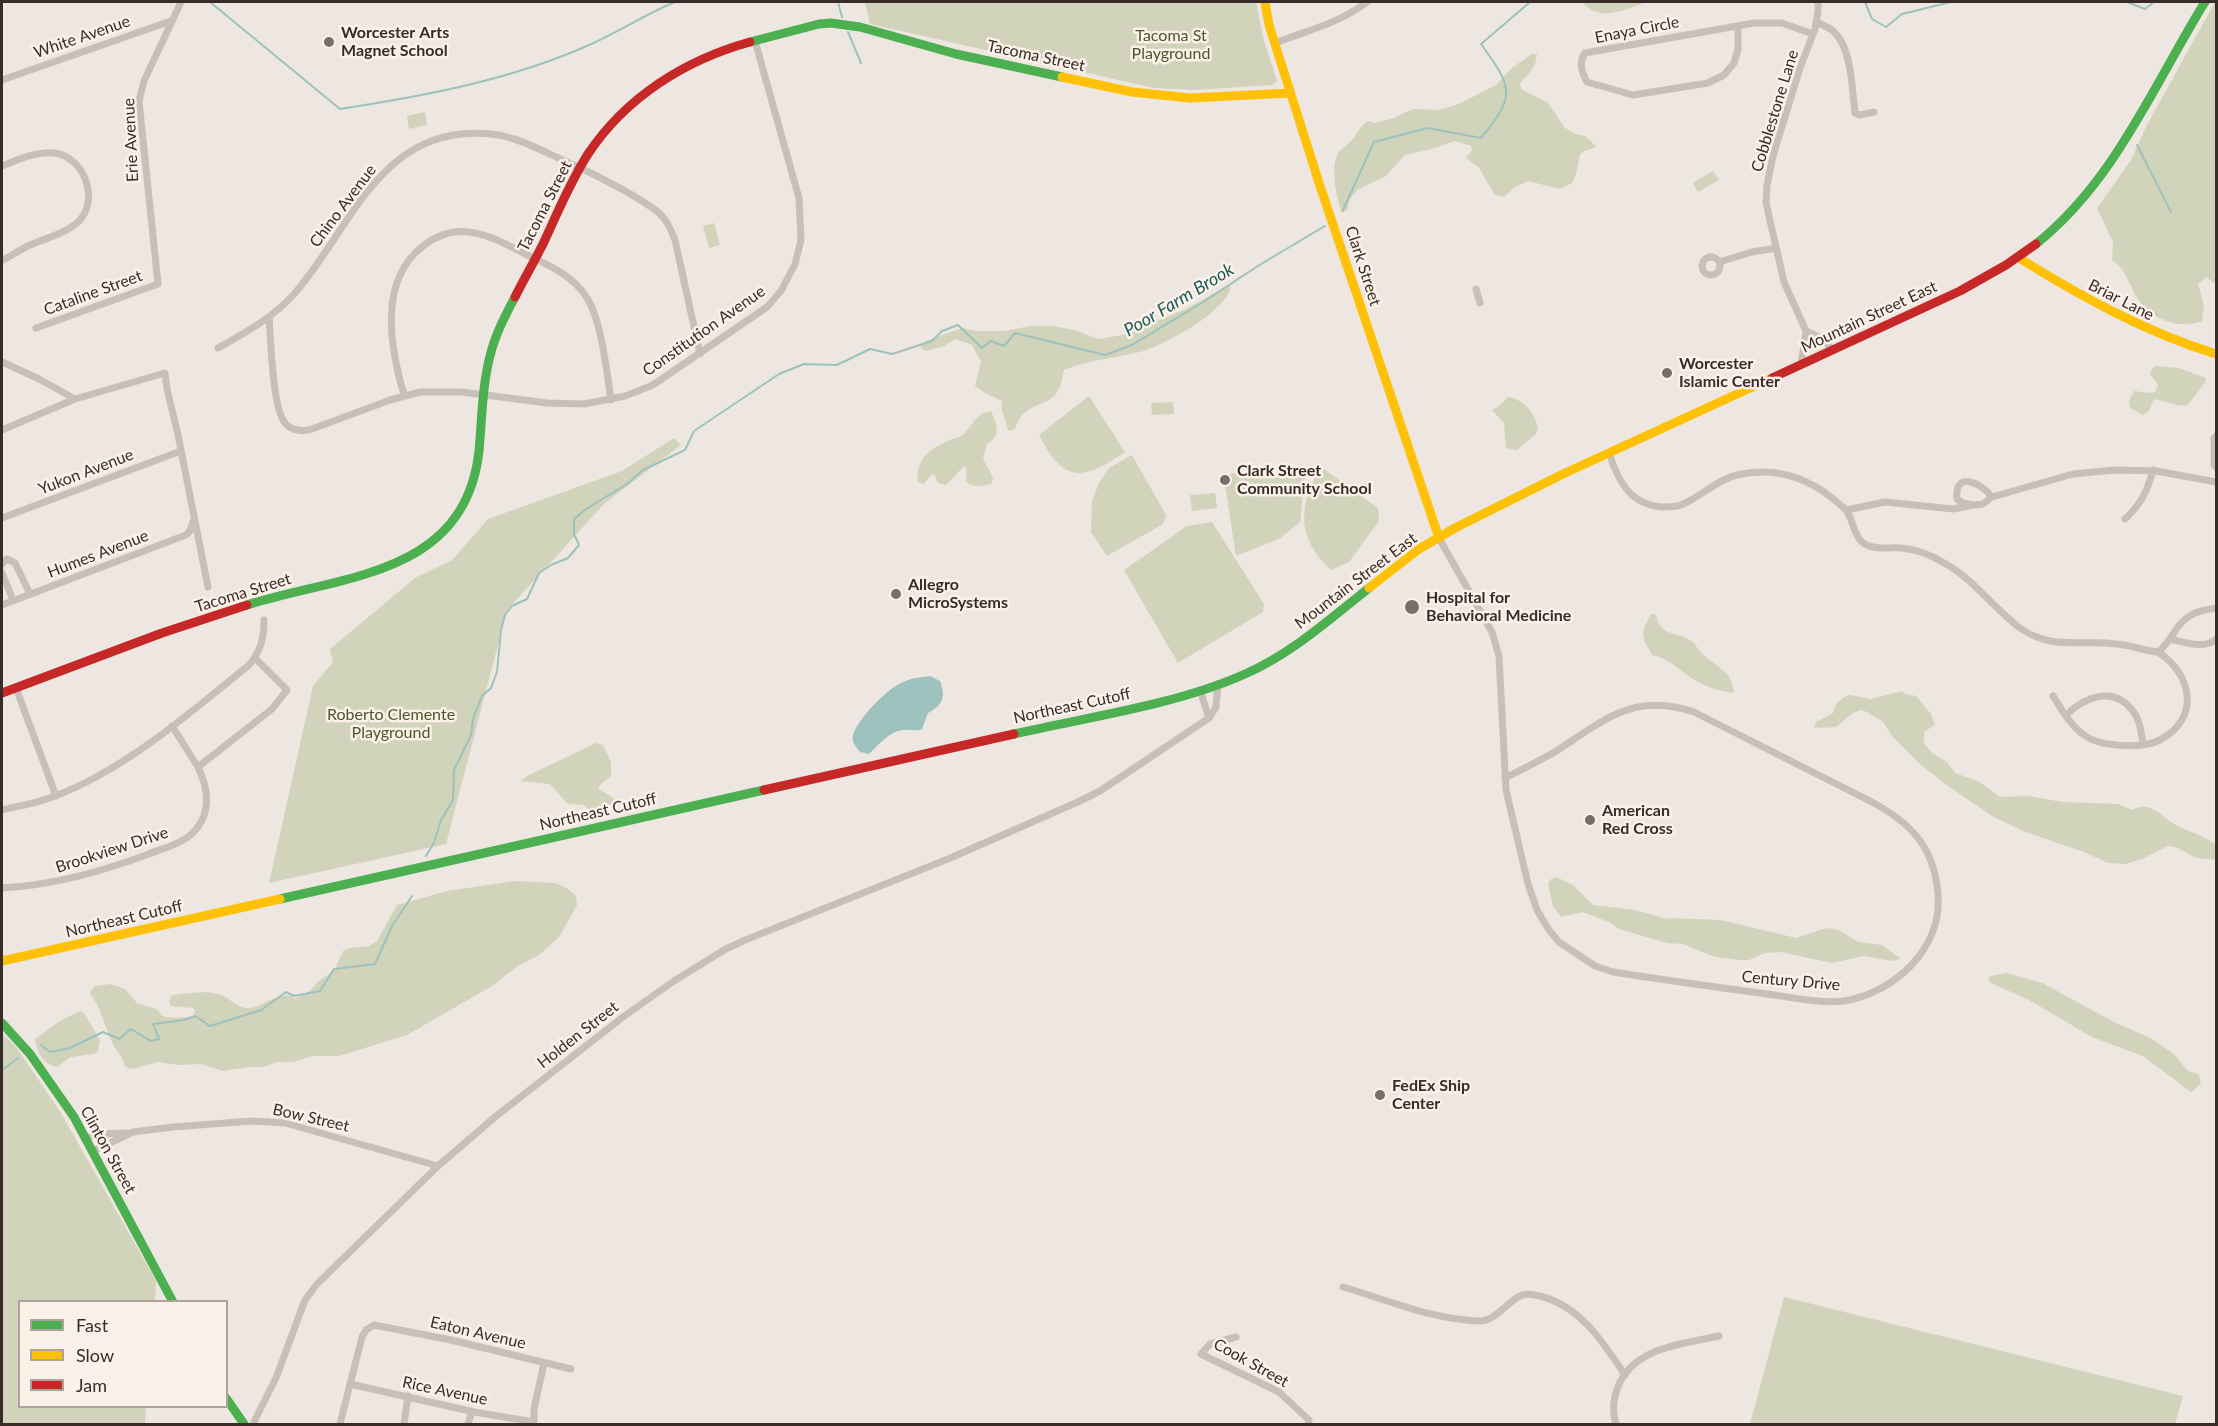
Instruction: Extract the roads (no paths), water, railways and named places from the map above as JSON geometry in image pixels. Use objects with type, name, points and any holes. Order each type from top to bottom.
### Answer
[{"type":"main road","name":"Clark Street","points":[[1265,2],[1290,93],[1439,538]]},
{"type":"main road","name":"Mountain Street East","points":[[1200,690],[1246,674],[1303,641],[1419,549],[1498,505],[1978,282],[2019,258],[2062,223],[2091,192],[2125,140],[2205,2]]},
{"type":"main road","name":"Tacoma Street","points":[[2,693],[261,600],[378,572],[411,556],[446,531],[470,496],[475,478],[487,368],[495,339],[580,168],[598,141],[620,115],[662,80],[687,66],[716,53],[755,41],[819,24],[839,24],[874,30],[956,54],[1132,92],[1190,98],[1290,93]]},
{"type":"main road","name":"Briar Lane","points":[[2019,258],[2111,314],[2156,335],[2217,354]]},
{"type":"main road","name":"Northeast Cutoff","points":[[2,961],[1144,705],[1200,690]]},
{"type":"main road","name":"Clinton Street","points":[[2,1023],[30,1054],[74,1117],[172,1300]]},
{"type":"main road","points":[[228,1401],[244,1425]]},
{"type":"street","name":"Erie Avenue","points":[[158,284],[139,101],[144,81],[181,2]]},
{"type":"street","points":[[1275,43],[1335,21],[1367,2]]},
{"type":"street","name":"Cobblestone Lane","points":[[1806,331],[1784,282],[1766,203],[1767,184],[1783,123],[1813,34],[1818,2]]},
{"type":"street","name":"White Avenue","points":[[2,80],[171,21]]},
{"type":"street","points":[[1816,22],[1832,30],[1842,41],[1847,54],[1855,113],[1860,115],[1874,112]]},
{"type":"street","name":"Enaya Circle","points":[[1738,26],[1738,49],[1734,63],[1724,75],[1708,83],[1633,95],[1587,82],[1582,72],[1581,58],[1585,53],[1754,23],[1782,23],[1813,34]]},
{"type":"street","name":"Constitution Avenue","points":[[269,317],[278,408],[289,428],[302,431],[404,395],[440,391],[462,392],[567,404],[611,400],[653,384],[767,307],[775,299],[790,275],[801,240],[799,198],[755,41]]},
{"type":"street","name":"Chino Avenue","points":[[218,348],[269,317],[294,295],[374,182],[401,156],[440,138],[474,133],[493,134],[527,144],[580,168],[651,208],[669,226],[675,240],[700,354]]},
{"type":"street","points":[[2,166],[44,152],[61,154],[80,170],[88,188],[88,203],[80,219],[60,232],[2,260]]},
{"type":"street","points":[[404,395],[397,370],[392,319],[397,281],[410,257],[432,239],[444,234],[471,232],[487,236],[535,259],[574,282],[589,300],[599,329],[611,400]]},
{"type":"street","points":[[1719,262],[1752,252],[1776,248]]},
{"type":"street","name":"Cataline Street","points":[[36,328],[158,284]]},
{"type":"street","points":[[1476,289],[1480,303]]},
{"type":"street","points":[[1801,365],[1806,331],[1821,339],[1833,350]]},
{"type":"street","points":[[2,362],[75,399]]},
{"type":"street","points":[[2,430],[75,399],[165,374],[208,587]]},
{"type":"street","points":[[2217,436],[2213,444],[2214,465],[2217,467]]},
{"type":"street","name":"Yukon Avenue","points":[[2,518],[181,451]]},
{"type":"street","points":[[1610,453],[1615,472],[1629,494],[1638,501],[1650,505],[1679,506],[1725,480],[1755,472],[1793,476],[1805,480],[1828,494],[1846,510],[1859,540],[1864,544],[1885,549],[1914,550],[1942,561],[1967,579],[2020,628],[2042,640],[2072,644],[2117,644],[2158,652],[2169,660],[2182,675],[2188,696],[2186,708],[2177,726],[2159,740],[2126,745],[2107,744],[2092,740],[2082,734],[2053,696]]},
{"type":"street","points":[[1846,510],[1884,502],[1953,509],[1983,504],[1992,497],[2073,474],[2114,470],[2152,470],[2217,482]]},
{"type":"street","points":[[2125,519],[2139,506],[2149,484],[2152,470]]},
{"type":"street","points":[[1972,505],[1957,499],[1960,483],[1978,484],[1992,497]]},
{"type":"street","name":"Humes Avenue","points":[[2,605],[186,535],[194,519]]},
{"type":"street","name":"Century Drive","points":[[1439,538],[1492,632],[1496,644],[1499,656],[1505,778],[1506,790],[1528,884],[1537,910],[1559,942],[1595,966],[1613,972],[1805,999],[1843,1001],[1874,993],[1900,977],[1914,963],[1933,932],[1939,908],[1936,879],[1927,852],[1906,823],[1894,813],[1694,712],[1666,705],[1625,709],[1599,722],[1550,755],[1505,778]]},
{"type":"street","points":[[2,564],[7,559],[15,563],[30,594]]},
{"type":"street","points":[[2,573],[13,600]]},
{"type":"street","points":[[2158,652],[2184,619],[2197,611],[2217,608]]},
{"type":"street","points":[[2,810],[56,796],[125,761],[234,677],[255,658],[262,640],[264,620]]},
{"type":"street","points":[[2170,639],[2198,645],[2212,643],[2217,639]]},
{"type":"street","points":[[198,767],[272,709],[287,690],[255,658]]},
{"type":"street","points":[[1209,718],[1216,707],[1218,684]]},
{"type":"street","points":[[15,688],[56,796]]},
{"type":"street","points":[[1200,690],[1209,718]]},
{"type":"street","points":[[2066,715],[2087,699],[2097,696],[2116,698],[2133,712],[2139,724],[2143,743]]},
{"type":"street","name":"Holden Street","points":[[253,1425],[276,1378],[305,1300],[339,1261],[438,1166],[495,1117],[623,1017],[674,981],[724,950],[787,922],[948,859],[1100,791],[1209,718]]},
{"type":"street","name":"Brookview Drive","points":[[2,888],[64,881],[88,875],[177,843],[196,829],[206,807],[206,785],[198,767],[172,726]]},
{"type":"street","name":"Bow Street","points":[[86,1139],[97,1134],[252,1121],[277,1122],[438,1166]]},
{"type":"street","name":"Bow Street","points":[[93,1151],[122,1136],[140,1132]]},
{"type":"street","points":[[1343,1287],[1438,1316],[1475,1321],[1488,1320],[1519,1296],[1536,1294],[1552,1299],[1571,1310],[1586,1323],[1600,1338],[1625,1375]]},
{"type":"street","name":"Eaton Avenue","points":[[350,1384],[364,1332],[369,1327],[379,1325],[571,1370]]},
{"type":"street","points":[[1616,1425],[1612,1406],[1618,1386],[1634,1363],[1646,1354],[1719,1336]]},
{"type":"street","name":"Cook Street","points":[[1236,1337],[1210,1344],[1201,1354],[1279,1392],[1309,1420],[1308,1425]]},
{"type":"street","points":[[534,1423],[534,1408],[544,1363]]},
{"type":"street","points":[[340,1425],[350,1384]]},
{"type":"street","name":"Rice Avenue","points":[[350,1384],[534,1423]]},
{"type":"street","points":[[404,1425],[408,1396]]},
{"type":"street","points":[[468,1425],[472,1411]]},
{"type":"water","points":[[930,676],[940,681],[943,696],[940,704],[928,713],[922,729],[897,731],[884,739],[869,754],[860,752],[854,743],[853,736],[855,729],[873,705],[897,685]]},
{"type":"waterway","points":[[210,2],[340,109],[435,92],[529,68],[589,45],[675,2]]},
{"type":"waterway","points":[[838,2],[842,17]]},
{"type":"waterway","name":"Poor Farm Brook","points":[[1343,210],[1374,142],[1428,128],[1481,138],[1501,111],[1506,91],[1499,71],[1481,44],[1530,2]]},
{"type":"waterway","name":"Poor Farm Brook","points":[[1865,2],[1872,19],[1886,27],[1902,14],[1951,2]]},
{"type":"waterway","name":"Poor Farm Brook","points":[[2127,2],[2145,9],[2154,2]]},
{"type":"waterway","points":[[848,32],[861,63]]},
{"type":"waterway","points":[[2137,145],[2171,212]]},
{"type":"waterway","name":"Poor Farm Brook","points":[[426,856],[434,843],[441,820],[453,800],[454,770],[471,735],[473,719],[482,696],[491,688],[497,672],[501,630],[505,615],[512,606],[527,599],[539,573],[568,558],[579,545],[574,534],[574,519],[627,484],[643,470],[685,450],[694,431],[779,374],[804,364],[837,365],[870,349],[892,354],[932,341],[942,331],[958,325],[982,348],[991,341],[1004,346],[1015,333],[1105,355],[1132,345],[1325,226]]},
{"type":"waterway","name":"Poor Farm Brook","points":[[41,1045],[50,1052],[70,1048],[103,1032],[119,1039],[131,1029],[151,1041],[159,1039],[153,1024],[184,1020],[195,1016],[210,1026],[261,1010],[286,992],[294,996],[320,991],[334,969],[375,964],[392,926],[412,896]]},
{"type":"waterway","name":"Poor Farm Brook","points":[[2,1070],[18,1058]]},
{"type":"place","name":"Worcester Arts Magnet School","points":[[329,42]]},
{"type":"place","name":"Worcester Islamic Center","points":[[1667,373]]},
{"type":"place","name":"Clark Street Community School","points":[[1225,480]]},
{"type":"place","name":"Allegro MicroSystems","points":[[896,594]]},
{"type":"place","name":"Hospital for Behavioral Medicine","points":[[1412,607]]},
{"type":"place","name":"American Red Cross","points":[[1590,820]]},
{"type":"place","name":"FedEx Ship Center","points":[[1380,1095]]},
{"type":"park label","name":"Tacoma St Playground","points":[[1171,45]]},
{"type":"park label","name":"Roberto Clemente Playground","points":[[391,724]]}]
